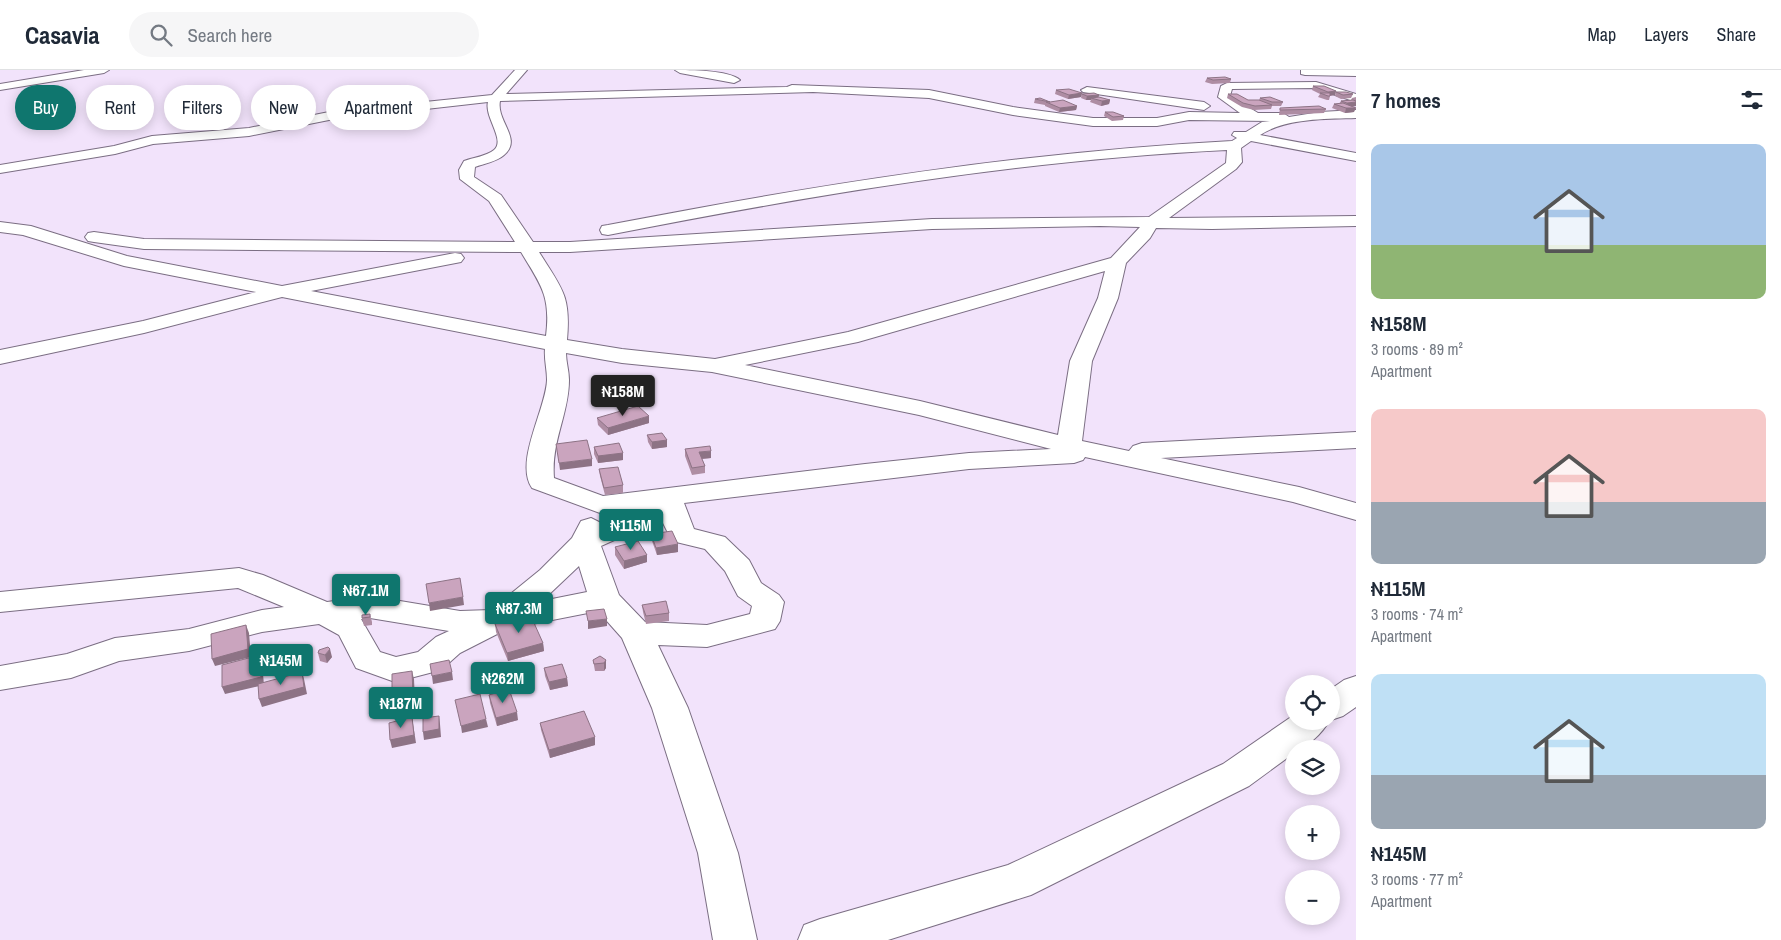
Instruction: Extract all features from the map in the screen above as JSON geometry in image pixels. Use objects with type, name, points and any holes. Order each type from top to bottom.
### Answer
[{"type":"street","points":[[0,86],[104,70]]},
{"type":"street","points":[[522,70],[514,75],[505,89],[495,98],[492,110],[495,122],[504,132],[504,145],[499,153],[470,164],[466,170],[467,179],[495,198],[506,212],[556,295],[559,317],[558,345],[555,356],[558,380],[554,408],[545,432],[540,466],[541,482],[600,505],[676,501],[875,471],[1068,450],[1102,452],[1356,440]]},
{"type":"street","points":[[680,70],[756,84],[809,90]]},
{"type":"street","points":[[1294,71],[1356,73]]},
{"type":"street","points":[[1252,74],[1271,75],[1313,71],[1356,83]]},
{"type":"street","points":[[1211,90],[1271,75]]},
{"type":"street","points":[[1227,86],[1316,85],[1356,98]]},
{"type":"street","points":[[1227,86],[1224,97],[1254,116]]},
{"type":"street","points":[[0,169],[115,150],[162,139],[226,135],[305,123],[329,116],[495,98],[809,90],[929,94],[962,99],[1012,111],[1071,120],[1112,123],[1164,120],[1189,116],[1302,118],[1356,114]]},
{"type":"street","points":[[1167,100],[1195,94]]},
{"type":"street","points":[[1071,120],[1085,109],[1088,101],[1167,100],[1254,116]]},
{"type":"street","points":[[1068,450],[1082,361],[1108,298],[1118,262],[1144,234],[1150,224],[1210,179],[1231,166],[1234,162],[1233,155],[1242,141],[1267,125],[1302,118],[1356,127]]},
{"type":"street","points":[[1164,120],[1220,130],[1242,141]]},
{"type":"street","points":[[0,357],[144,327],[284,291],[675,216],[879,182],[1102,154],[1242,141],[1356,157]]},
{"type":"street","points":[[0,227],[144,244],[570,247],[932,224],[1100,221],[1150,224],[1356,221]]},
{"type":"street","points":[[25,230],[124,261],[558,345],[622,356],[712,365],[920,408],[1068,450]]},
{"type":"street","points":[[712,365],[851,338],[1118,262]]},
{"type":"street","points":[[1102,452],[1251,484],[1356,512]]},
{"type":"street","points":[[0,602],[239,578],[252,582],[352,628],[368,660],[395,670],[429,662],[448,645],[499,620],[551,577],[585,542],[676,501]]},
{"type":"street","points":[[636,633],[707,636],[764,621],[768,602],[749,589],[738,567],[715,543],[682,534],[676,501]]},
{"type":"street","points":[[600,505],[585,542],[605,599],[636,633],[670,708],[715,844],[735,940]]},
{"type":"street","points":[[0,678],[71,666],[114,650],[189,640],[262,621],[321,613],[370,607],[460,622],[499,620],[605,599]]},
{"type":"street","points":[[1340,701],[1356,689]]},
{"type":"street","points":[[820,940],[1016,882],[1236,775],[1298,730]]},
{"type":"building","points":[[1225,77],[1231,79],[1213,80],[1207,78]]},
{"type":"building","points":[[1313,86],[1324,86],[1336,91],[1328,92]]},
{"type":"building","points":[[1069,89],[1082,93],[1069,95],[1056,90]]},
{"type":"building","points":[[1336,92],[1346,92],[1353,94],[1343,95]]},
{"type":"building","points":[[1094,93],[1099,95],[1087,96],[1082,94]]},
{"type":"building","points":[[1320,93],[1330,93],[1330,96],[1328,96]]},
{"type":"building","points":[[1228,94],[1237,94],[1248,100],[1259,100],[1272,105],[1255,106],[1243,103]]},
{"type":"building","points":[[1099,97],[1110,100],[1102,101],[1091,98]]},
{"type":"building","points":[[1270,97],[1283,102],[1272,102],[1260,98]]},
{"type":"building","points":[[1063,100],[1077,106],[1060,108],[1046,102]]},
{"type":"building","points":[[1353,100],[1356,102],[1347,103],[1341,101]]},
{"type":"building","points":[[1343,103],[1356,108],[1346,108],[1334,104]]},
{"type":"building","points":[[1319,106],[1326,109],[1280,110],[1280,108]]},
{"type":"building","points":[[1105,112],[1113,112],[1124,116],[1113,117]]},
{"type":"building","points":[[638,406],[649,416],[608,428],[597,418]]},
{"type":"building","points":[[662,433],[667,440],[652,442],[647,435]]},
{"type":"building","points":[[587,440],[592,459],[559,463],[556,444]]},
{"type":"building","points":[[619,443],[623,453],[598,456],[594,447]]},
{"type":"building","points":[[710,446],[711,451],[699,452],[705,466],[692,468],[685,449]]},
{"type":"building","points":[[618,467],[623,485],[604,488],[599,469]]},
{"type":"building","points":[[672,531],[678,544],[656,548],[651,534]]},
{"type":"building","points":[[638,541],[647,555],[624,561],[615,547]]},
{"type":"building","points":[[460,578],[463,597],[429,603],[426,584]]},
{"type":"building","points":[[666,601],[669,613],[646,616],[642,605]]},
{"type":"building","points":[[604,609],[607,619],[588,621],[586,611]]},
{"type":"building","points":[[370,614],[370,617],[362,618],[362,615]]},
{"type":"building","points":[[530,614],[543,643],[507,653],[495,624]]},
{"type":"building","points":[[246,625],[248,649],[212,659],[211,634]]},
{"type":"building","points":[[328,647],[330,649],[325,655],[318,653],[319,650]]},
{"type":"building","points":[[260,655],[261,677],[222,687],[222,665]]},
{"type":"building","points":[[600,656],[606,660],[604,663],[594,664],[593,660]]},
{"type":"building","points":[[449,660],[452,672],[432,676],[430,664]]},
{"type":"building","points":[[562,664],[567,678],[549,682],[544,668]]},
{"type":"building","points":[[412,671],[413,695],[392,698],[392,674]]},
{"type":"building","points":[[302,672],[304,687],[259,699],[258,684]]},
{"type":"building","points":[[509,689],[517,712],[496,718],[489,695]]},
{"type":"building","points":[[480,694],[486,719],[461,726],[455,700]]},
{"type":"building","points":[[584,711],[595,737],[549,750],[540,723]]},
{"type":"building","points":[[439,716],[439,729],[423,732],[423,718]]},
{"type":"building","points":[[412,717],[414,735],[390,740],[389,723]]}]
